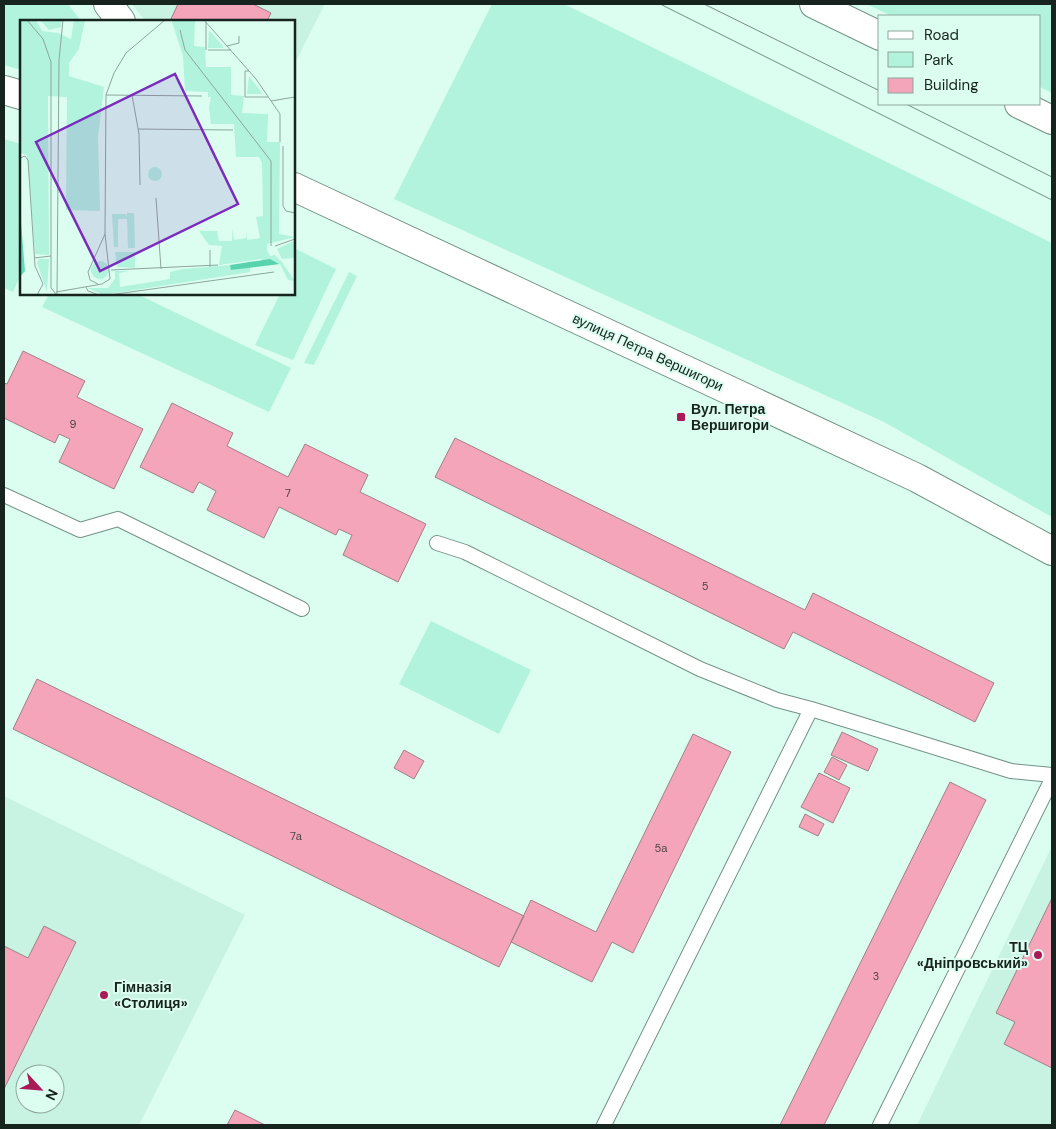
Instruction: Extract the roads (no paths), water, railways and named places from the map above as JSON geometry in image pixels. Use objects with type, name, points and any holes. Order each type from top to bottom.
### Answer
[{"type":"main road","points":[[108,4],[120,20]]},
{"type":"main road","points":[[814,4],[878,35]]},
{"type":"main road","points":[[4,90],[20,95]]},
{"type":"main road","points":[[1021,105],[1052,120]]},
{"type":"main road","name":"вулиця Петра Вершигори","points":[[295,188],[917,478],[1052,551]]},
{"type":"lane","points":[[4,495],[80,530],[118,519],[302,609]]},
{"type":"lane","points":[[437,543],[465,552],[700,669],[777,700],[811,708],[1011,772],[1052,775]]},
{"type":"lane","points":[[604,1125],[811,708]]},
{"type":"lane","points":[[880,1125],[1052,779]]},
{"type":"tram line","points":[[660,4],[1052,200]]},
{"type":"tram line","points":[[704,4],[878,90]]},
{"type":"tram line","points":[[908,105],[1052,177]]},
{"type":"place","name":"Вул. Петра Вершигори","points":[[681,417]]},
{"type":"place","name":"ТЦ «Дніпровський»","points":[[1038,955]]},
{"type":"place","name":"Гімназія «Столиця»","points":[[104,995]]}]
